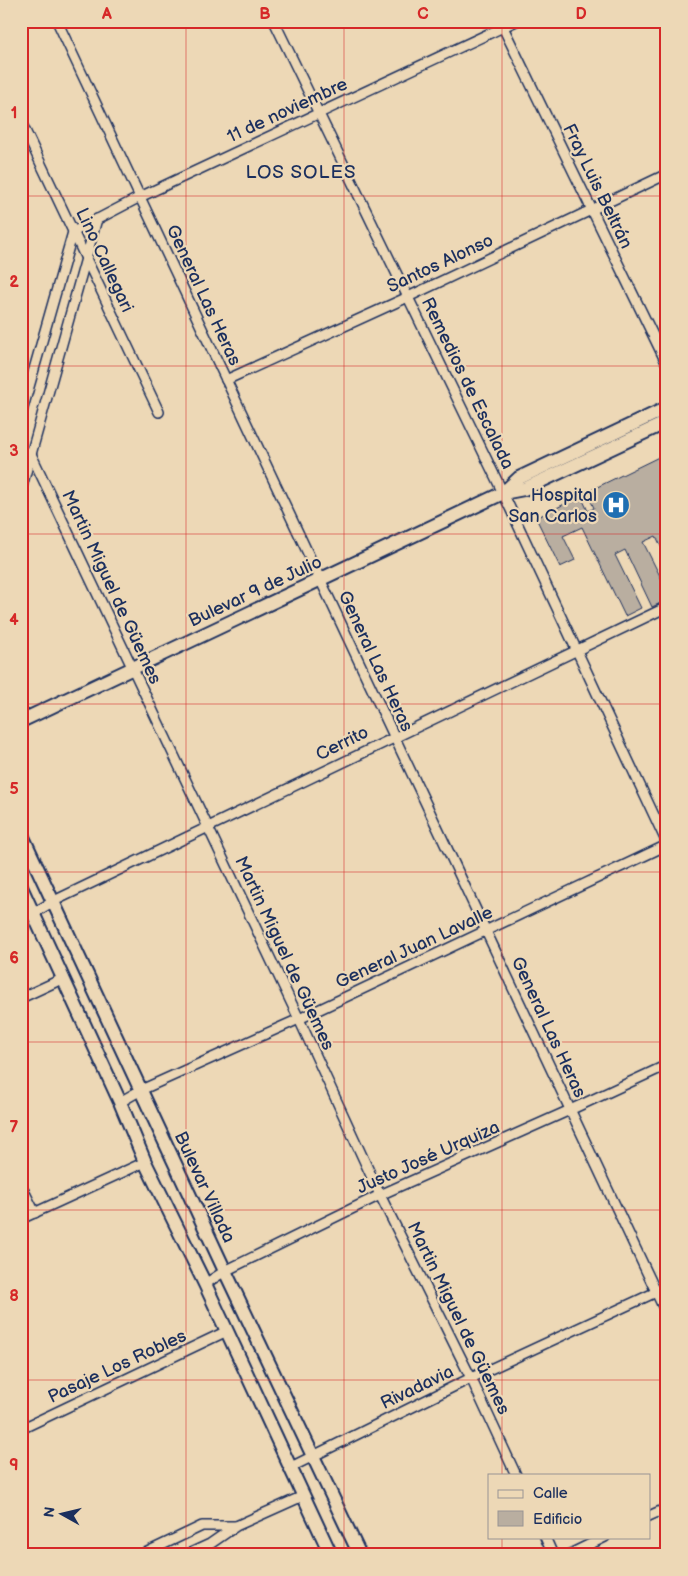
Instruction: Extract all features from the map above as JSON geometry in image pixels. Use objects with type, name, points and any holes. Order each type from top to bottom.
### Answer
[{"type":"main road","name":"Bulevar 9 de Julio","points":[[503,493],[519,478],[667,408]]},
{"type":"main road","name":"Bulevar 9 de Julio","points":[[21,721],[503,493],[524,489],[667,422]]},
{"type":"main road","name":"Bulevar Villada","points":[[21,833],[360,1555]]},
{"type":"main road","points":[[21,887],[120,1102],[145,1162],[205,1284],[331,1555]]},
{"type":"street","name":"General Las Heras","points":[[57,21],[667,1315]]},
{"type":"street","name":"Remedios de Escalada","points":[[274,21],[503,493],[667,844]]},
{"type":"street","name":"11 de noviembre","points":[[73,232],[140,197],[501,24],[516,21]]},
{"type":"street","name":"Fray Luis Beltrán","points":[[501,24],[667,364]]},
{"type":"street","name":"Lino Callegari","points":[[21,122],[159,412]]},
{"type":"street","name":"Santos Alonso","points":[[226,380],[408,297],[667,174]]},
{"type":"street","points":[[21,490],[98,219]]},
{"type":"street","points":[[21,415],[73,232]]},
{"type":"street","points":[[21,450],[32,454]]},
{"type":"street","name":"Martin Miguel de Güemes","points":[[32,454],[380,1195],[471,1378],[516,1474]]},
{"type":"street","name":"Cerrito","points":[[34,913],[54,901],[207,826],[667,607]]},
{"type":"street","name":"General Juan Lavalle","points":[[120,1102],[667,844]]},
{"type":"street","points":[[21,998],[64,978]]},
{"type":"street","name":"Justo José Urquiza","points":[[205,1284],[225,1271],[380,1195],[667,1065]]},
{"type":"street","points":[[21,1219],[145,1162]]},
{"type":"street","points":[[21,1185],[35,1213]]},
{"type":"street","name":"Rivadavia","points":[[291,1467],[471,1378],[667,1287]]},
{"type":"street","name":"Pasaje Los Robles","points":[[21,1429],[227,1332]]},
{"type":"street","points":[[186,1555],[210,1544],[236,1526],[304,1496]]},
{"type":"street","points":[[650,1516],[667,1508]]},
{"type":"street","points":[[141,1555],[202,1526],[236,1526]]},
{"type":"street","points":[[544,1538],[553,1555]]},
{"type":"street","points":[[568,1555],[603,1538]]},
{"type":"building","points":[[667,453],[667,559],[656,536],[643,542],[667,590],[667,600],[652,607],[625,550],[615,555],[641,608],[625,616],[582,527],[563,536],[575,560],[560,567],[536,518],[581,496],[588,511],[594,508],[587,492]]},
{"type":"place","name":"Hospital San Carlos","points":[[616,505]]},
{"type":"district","name":"LOS SOLES","points":[[301,171]]}]
